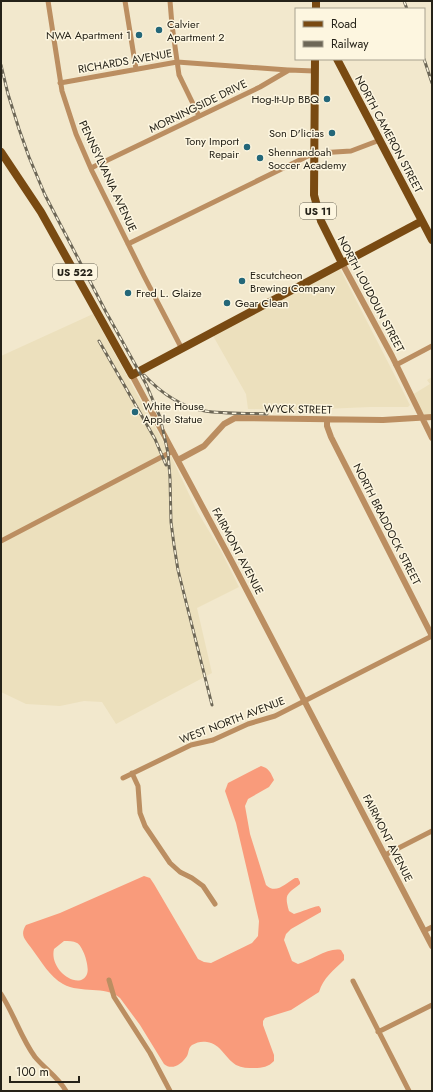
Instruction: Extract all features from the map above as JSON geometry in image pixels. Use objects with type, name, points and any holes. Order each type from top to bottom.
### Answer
[{"type":"main road","name":"NORTH LOUDOUN STREET","points":[[315,60],[313,182],[315,203],[321,221],[342,263]]},
{"type":"main road","name":"NORTH CAMERON STREET","points":[[338,60],[432,240]]},
{"type":"main road","name":"FAIRMONT AVENUE","points":[[1,152],[41,212],[132,375]]},
{"type":"main road","points":[[132,375],[422,221]]},
{"type":"street","name":"PENNSYLVANIA AVENUE","points":[[48,1],[60,83],[69,115],[91,168],[182,349]]},
{"type":"street","points":[[125,1],[136,70]]},
{"type":"street","points":[[170,1],[179,75],[199,116]]},
{"type":"street","name":"RICHARDS AVENUE","points":[[60,83],[177,62],[289,70]]},
{"type":"street","points":[[289,70],[314,71]]},
{"type":"street","name":"MORNINGSIDE DRIVE","points":[[91,168],[260,87],[289,70]]},
{"type":"street","points":[[128,244],[314,154],[351,151],[380,140]]},
{"type":"street","name":"NORTH LOUDOUN STREET","points":[[342,263],[396,365],[432,438]]},
{"type":"street","points":[[396,365],[432,346]]},
{"type":"street","name":"FAIRMONT AVENUE","points":[[132,375],[232,562],[432,946]]},
{"type":"street","name":"WYCK STREET","points":[[178,460],[204,446],[224,424],[235,418],[383,420],[432,417]]},
{"type":"street","name":"NORTH BRADDOCK STREET","points":[[327,420],[327,426],[331,437],[432,636]]},
{"type":"street","points":[[1,541],[173,451]]},
{"type":"street","name":"WEST NORTH AVENUE","points":[[123,778],[191,745],[213,740],[248,724],[275,716],[432,636]]},
{"type":"street","points":[[132,773],[138,786],[140,813],[145,826],[170,863],[180,872],[203,886],[215,904]]},
{"type":"street","points":[[385,855],[432,831]]},
{"type":"street","points":[[424,930],[432,927]]},
{"type":"street","points":[[109,980],[114,996],[150,1053],[170,1091]]},
{"type":"street","points":[[353,981],[409,1091]]},
{"type":"street","points":[[1,994],[32,1052],[62,1084],[66,1091]]},
{"type":"street","points":[[378,1032],[432,1005]]},
{"type":"shaded area","points":[[339,267],[410,405],[408,407],[301,410],[248,409],[246,394],[212,334]]},
{"type":"shaded area","points":[[93,314],[171,456],[197,511],[221,551],[239,587],[197,608],[212,673],[116,724],[102,702],[84,701],[60,706],[26,704],[1,692],[1,356]]},
{"type":"shaded area","points":[[432,377],[432,416],[424,414],[412,395],[430,384],[427,380]]},
{"type":"shaded area","points":[[261,766],[266,768],[272,775],[274,780],[269,787],[248,799],[245,806],[250,834],[266,885],[273,889],[281,887],[295,878],[298,878],[300,884],[289,892],[287,898],[289,911],[294,914],[319,906],[321,909],[321,912],[291,929],[286,934],[284,940],[292,961],[298,964],[331,950],[341,950],[344,955],[344,960],[326,978],[319,992],[291,1010],[265,1018],[263,1025],[274,1055],[274,1061],[270,1065],[257,1068],[245,1068],[238,1066],[232,1062],[216,1045],[207,1042],[198,1042],[191,1046],[187,1056],[182,1062],[177,1066],[170,1067],[164,1064],[140,1025],[120,998],[114,994],[100,990],[77,989],[58,981],[46,968],[26,940],[23,932],[26,925],[60,913],[144,876],[150,878],[154,884],[198,959],[211,963],[252,943],[258,936],[259,921],[236,823],[225,791],[228,783]],"holes":[[[64,941],[72,941],[77,943],[84,952],[88,971],[85,978],[82,980],[74,980],[67,977],[57,967],[53,955],[54,949]]]},
{"type":"railway","points":[[404,1],[407,8]]},
{"type":"railway","points":[[424,60],[432,83]]},
{"type":"railway","points":[[1,65],[19,129],[45,195],[106,312],[146,384],[160,417],[168,453],[171,522],[178,570],[212,705]]},
{"type":"railway","points":[[99,341],[155,439],[166,465]]},
{"type":"railway","points":[[144,375],[164,393],[179,402],[196,409],[220,413],[267,414]]},
{"type":"place","name":"Calvier Apartment 2","points":[[159,30]]},
{"type":"place","name":"NWA Apartment 1","points":[[139,35]]},
{"type":"place","name":"Hog-It-Up BBQ","points":[[327,99]]},
{"type":"place","name":"Son D'licias","points":[[332,133]]},
{"type":"place","name":"Tony Import Repair","points":[[247,147]]},
{"type":"place","name":"Shennandoah Soccer Academy","points":[[260,158]]},
{"type":"place","name":"Escutcheon Brewing Company","points":[[242,281]]},
{"type":"place","name":"Fred L. Glaize","points":[[128,293]]},
{"type":"place","name":"Gear Clean","points":[[227,303]]},
{"type":"place","name":"White House Apple Statue","points":[[135,412]]}]
